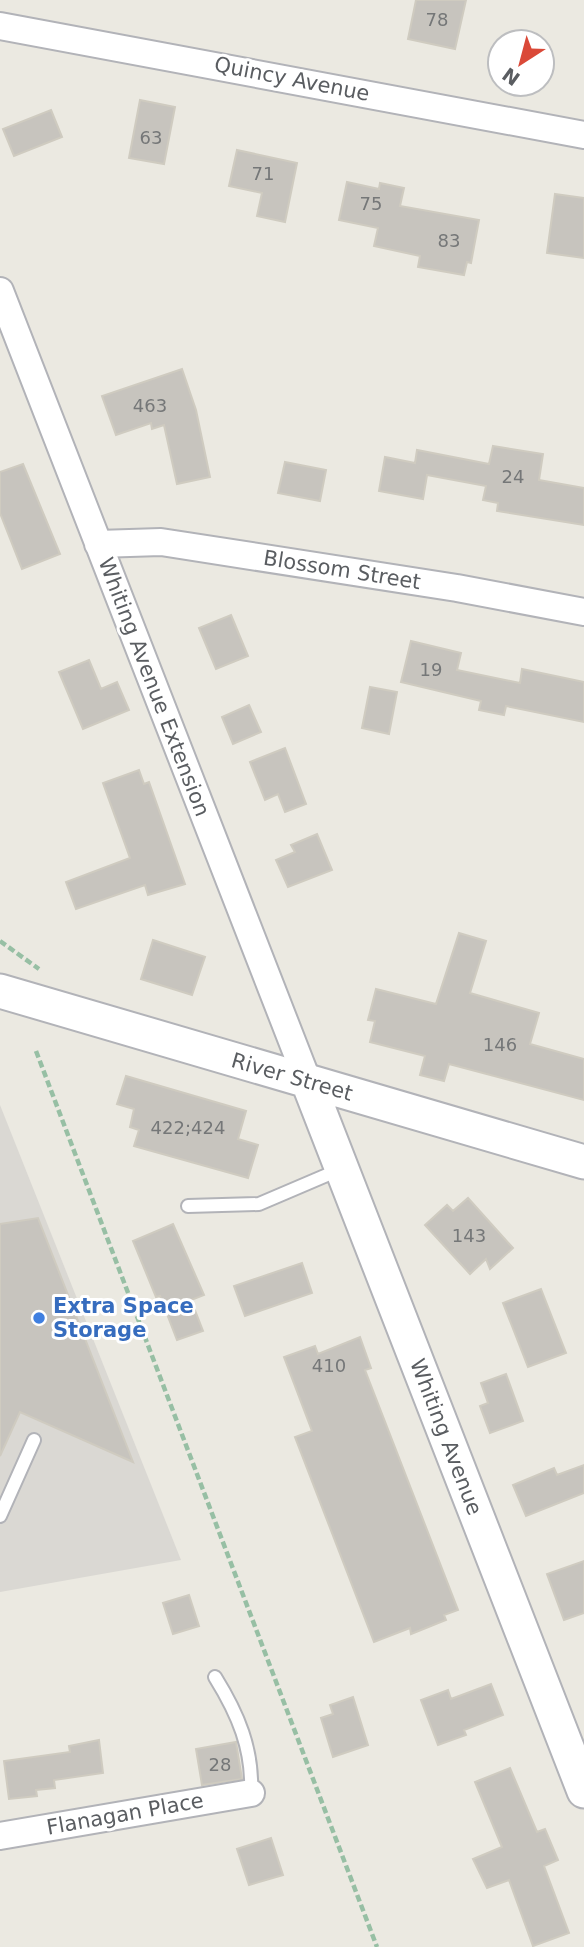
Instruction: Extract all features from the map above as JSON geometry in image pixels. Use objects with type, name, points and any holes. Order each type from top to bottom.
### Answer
[{"type":"street","name":"Quincy Avenue","points":[[0,26],[584,135]]},
{"type":"street","name":"Whiting Avenue Extension","points":[[0,291],[308,1082]]},
{"type":"street","name":"Blossom Street","points":[[99,544],[161,542],[457,588],[584,612]]},
{"type":"street","name":"River Street","points":[[0,991],[584,1162]]},
{"type":"street","name":"Whiting Avenue","points":[[308,1082],[584,1791]]},
{"type":"street","name":"Flanagan Place","points":[[0,1836],[251,1793]]},
{"type":"lane","points":[[188,1206],[259,1204],[342,1169]]},
{"type":"lane","points":[[0,1516],[34,1440]]},
{"type":"lane","points":[[215,1677],[238,1714],[248,1751],[251,1793]]},
{"type":"path","points":[[36,1051],[377,1947]]},
{"type":"shaded area","points":[[0,1105],[181,1560],[0,1592]]},
{"type":"building","points":[[416,0],[466,0],[455,49],[408,39]]},
{"type":"building","points":[[140,100],[175,107],[164,164],[129,158]]},
{"type":"building","points":[[51,110],[62,137],[14,156],[3,129]]},
{"type":"building","points":[[237,150],[297,163],[285,222],[257,216],[262,193],[229,186]]},
{"type":"building","points":[[347,182],[379,189],[380,183],[404,188],[400,206],[479,220],[471,263],[467,262],[464,275],[418,267],[420,256],[374,246],[378,228],[339,220]]},
{"type":"building","points":[[555,194],[584,198],[584,258],[547,253]]},
{"type":"building","points":[[182,369],[196,410],[210,477],[177,484],[164,425],[152,429],[151,423],[116,435],[102,396]]},
{"type":"building","points":[[493,446],[543,454],[539,480],[584,488],[584,525],[497,511],[498,503],[483,500],[486,486],[427,475],[423,499],[379,491],[385,457],[415,463],[417,450],[489,464]]},
{"type":"building","points":[[285,462],[326,470],[320,501],[278,493]]},
{"type":"building","points":[[23,464],[60,554],[22,569],[0,513],[0,472]]},
{"type":"building","points":[[231,615],[248,656],[216,669],[199,628]]},
{"type":"building","points":[[411,641],[461,653],[457,670],[520,683],[522,669],[584,682],[584,722],[506,706],[504,715],[479,710],[481,701],[401,682]]},
{"type":"building","points":[[89,660],[101,689],[117,682],[129,710],[83,729],[59,672]]},
{"type":"building","points":[[370,687],[397,692],[389,734],[362,728]]},
{"type":"building","points":[[249,705],[261,732],[233,744],[222,717]]},
{"type":"building","points":[[285,748],[306,804],[285,812],[278,794],[265,800],[250,762]]},
{"type":"building","points":[[139,770],[144,784],[149,782],[185,884],[148,895],[145,885],[76,909],[66,882],[130,858],[103,783]]},
{"type":"building","points":[[317,834],[332,870],[288,887],[276,860],[295,852],[291,845]]},
{"type":"building","points":[[459,933],[486,941],[470,993],[539,1013],[530,1044],[584,1059],[584,1100],[449,1064],[444,1081],[420,1075],[425,1056],[370,1042],[375,1021],[368,1020],[376,989],[436,1004]]},
{"type":"building","points":[[153,940],[205,957],[192,995],[141,979]]},
{"type":"building","points":[[126,1076],[246,1111],[238,1139],[258,1145],[248,1178],[134,1146],[139,1130],[130,1127],[134,1109],[117,1104]]},
{"type":"building","points":[[468,1198],[513,1248],[490,1269],[486,1259],[470,1274],[425,1225],[447,1205],[453,1211]]},
{"type":"building","name":"Extra Space Storage","points":[[38,1218],[133,1462],[20,1412],[0,1456],[0,1224]]},
{"type":"building","points":[[173,1224],[204,1295],[191,1300],[203,1331],[177,1340],[160,1296],[156,1297],[133,1241]]},
{"type":"building","points":[[302,1263],[312,1293],[245,1316],[234,1286]]},
{"type":"building","points":[[541,1289],[566,1353],[528,1367],[503,1303]]},
{"type":"building","points":[[360,1337],[371,1368],[365,1370],[458,1610],[444,1615],[446,1620],[411,1634],[410,1628],[374,1642],[295,1437],[312,1431],[284,1357],[315,1346],[318,1354]]},
{"type":"building","points":[[506,1374],[523,1421],[490,1433],[480,1406],[488,1403],[481,1383]]},
{"type":"building","points":[[584,1465],[584,1493],[526,1516],[513,1485],[554,1468],[557,1475]]},
{"type":"building","points":[[584,1561],[584,1613],[564,1620],[547,1574]]},
{"type":"building","points":[[189,1595],[199,1626],[173,1634],[163,1603]]},
{"type":"building","points":[[491,1684],[503,1715],[464,1730],[466,1735],[438,1745],[421,1700],[448,1690],[451,1699]]},
{"type":"building","points":[[353,1697],[368,1745],[333,1757],[321,1718],[333,1714],[330,1705]]},
{"type":"building","points":[[99,1740],[103,1773],[54,1780],[55,1788],[36,1790],[37,1796],[9,1799],[4,1761],[70,1752],[69,1746]]},
{"type":"building","points":[[236,1742],[242,1779],[202,1785],[196,1749]]},
{"type":"building","points":[[510,1768],[537,1832],[545,1829],[558,1860],[544,1866],[569,1933],[533,1946],[509,1880],[487,1888],[473,1859],[502,1847],[475,1782]]},
{"type":"building","points":[[271,1838],[283,1875],[249,1885],[237,1849]]},
{"type":"place","name":"Extra Space Storage","points":[[39,1318]]}]
